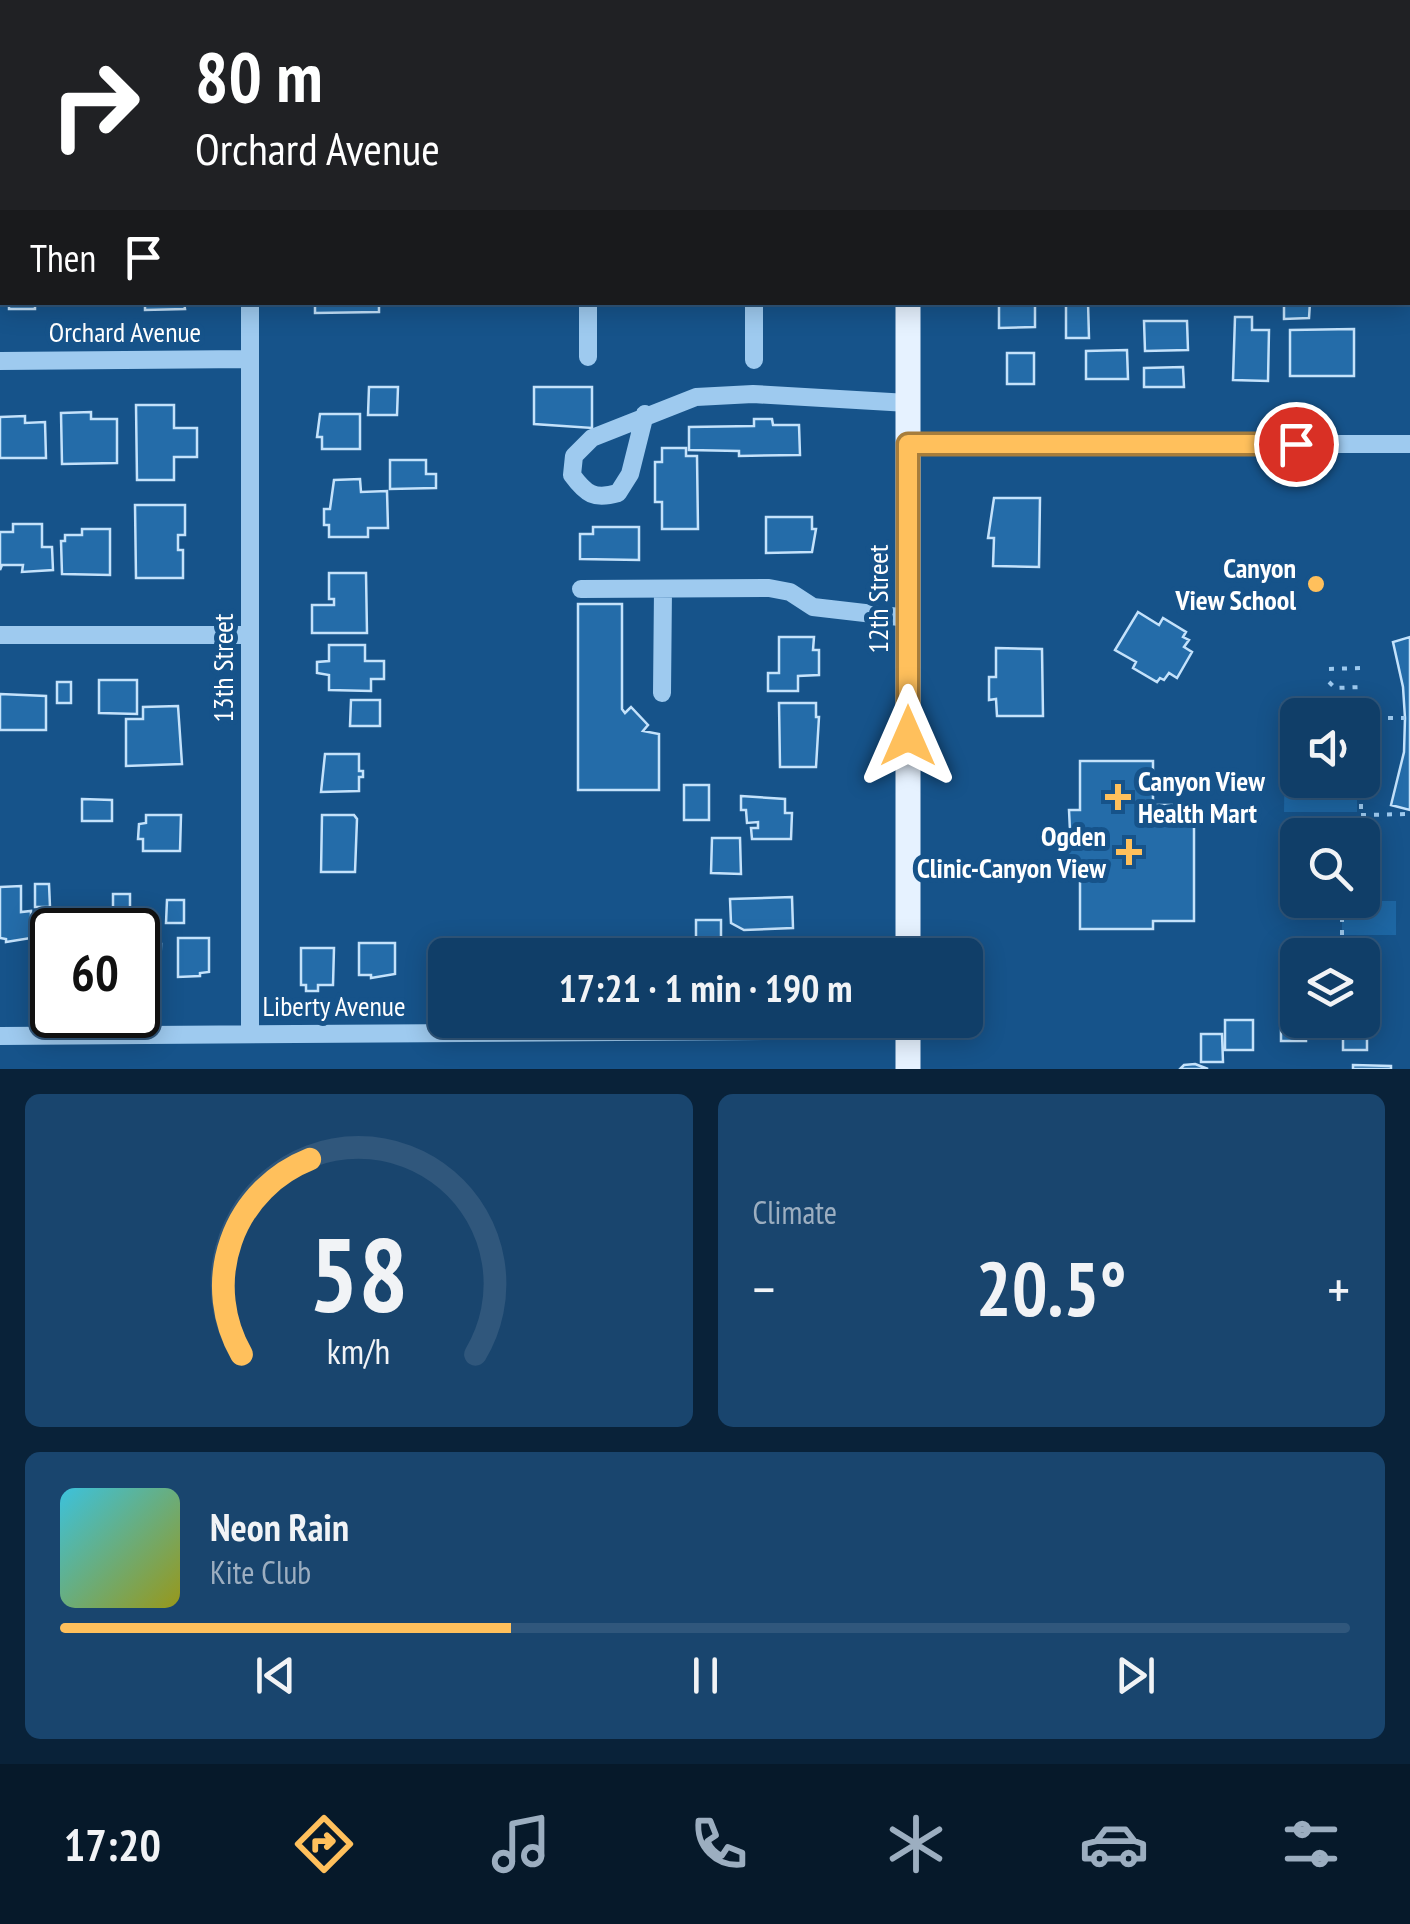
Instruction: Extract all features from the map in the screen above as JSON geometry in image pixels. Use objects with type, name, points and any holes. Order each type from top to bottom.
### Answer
[{"type":"main road","name":"12th Street","points":[[908,305],[908,938]]},
{"type":"main road","points":[[908,1038],[908,1069]]},
{"type":"street","name":"13th Street","points":[[250,305],[250,1034]]},
{"type":"street","points":[[588,305],[588,357]]},
{"type":"street","points":[[754,305],[754,360]]},
{"type":"street","name":"Orchard Avenue","points":[[0,361],[250,359]]},
{"type":"street","points":[[645,414],[630,474],[618,494],[601,498],[586,494],[572,475],[574,456],[592,438],[645,414],[696,397],[753,394],[908,403]]},
{"type":"street","points":[[908,444],[1410,444]]},
{"type":"street","points":[[662,693],[663,588]]},
{"type":"street","points":[[581,589],[768,588],[790,592],[814,606],[908,618]]},
{"type":"street","points":[[0,635],[250,635]]},
{"type":"street","name":"Liberty Avenue","points":[[0,1036],[428,1032]]},
{"type":"path","points":[[1329,669],[1362,668]]},
{"type":"path","points":[[1329,682],[1336,688],[1362,688]]},
{"type":"path","points":[[1380,717],[1406,718]]},
{"type":"path","points":[[1361,798],[1361,815],[1410,814]]},
{"type":"path","points":[[1342,918],[1342,935]]},
{"type":"shaded area","points":[[1284,798],[1357,798],[1357,812],[1284,812]]},
{"type":"shaded area","points":[[1380,901],[1396,901],[1396,935],[1342,935],[1342,918],[1380,918]]},
{"type":"building","points":[[9,305],[35,305],[35,309],[9,309]]},
{"type":"building","points":[[145,305],[184,305],[185,309],[145,310]]},
{"type":"building","points":[[315,305],[379,305],[379,312],[315,313]]},
{"type":"building","points":[[999,305],[1035,305],[1035,327],[999,328]]},
{"type":"building","points":[[1066,305],[1088,305],[1089,338],[1066,338]]},
{"type":"building","points":[[1284,305],[1310,305],[1309,318],[1284,319]]},
{"type":"building","points":[[1235,317],[1252,317],[1252,330],[1269,330],[1268,381],[1233,380]]},
{"type":"building","points":[[1144,321],[1187,321],[1188,350],[1145,351]]},
{"type":"building","points":[[1354,329],[1354,376],[1290,376],[1290,330]]},
{"type":"building","points":[[1127,350],[1128,379],[1086,379],[1086,351]]},
{"type":"building","points":[[1007,353],[1034,353],[1034,384],[1007,384]]},
{"type":"building","points":[[1183,367],[1184,387],[1144,387],[1144,368]]},
{"type":"building","points":[[369,387],[398,387],[397,415],[368,415]]},
{"type":"building","points":[[534,387],[592,387],[592,428],[534,424]]},
{"type":"building","points":[[136,405],[174,405],[174,428],[197,428],[197,457],[174,457],[174,480],[137,480]]},
{"type":"building","points":[[91,412],[91,419],[117,419],[117,463],[62,464],[61,413]]},
{"type":"building","points":[[320,414],[360,414],[360,449],[322,449],[322,437],[317,437]]},
{"type":"building","points":[[25,416],[25,423],[45,422],[46,458],[0,458],[0,417]]},
{"type":"building","points":[[754,419],[772,419],[773,425],[799,425],[800,455],[739,456],[739,451],[689,450],[689,427],[754,426]]},
{"type":"building","points":[[662,448],[686,448],[686,456],[697,456],[698,529],[662,529],[662,502],[655,502],[655,462],[662,462]]},
{"type":"building","points":[[390,460],[426,460],[426,474],[436,474],[436,488],[390,489]]},
{"type":"building","points":[[360,479],[361,492],[387,491],[388,528],[368,528],[368,537],[329,537],[324,509],[330,509],[334,480]]},
{"type":"building","points":[[994,498],[1040,498],[1039,567],[993,566],[994,538],[988,538]]},
{"type":"building","points":[[135,505],[185,505],[185,535],[178,535],[178,550],[183,550],[183,578],[136,578]]},
{"type":"building","points":[[766,517],[812,517],[812,529],[816,529],[812,552],[766,553]]},
{"type":"building","points":[[13,524],[42,524],[42,547],[52,547],[53,570],[22,572],[23,565],[2,565],[0,570],[0,532],[13,532]]},
{"type":"building","points":[[593,527],[639,527],[639,560],[580,559],[580,534],[593,534]]},
{"type":"building","points":[[82,529],[110,529],[110,575],[62,574],[61,541],[65,541],[65,535],[82,535]]},
{"type":"building","points":[[329,573],[366,573],[367,633],[312,633],[312,605],[334,605],[334,599],[329,599]]},
{"type":"building","points":[[578,604],[622,604],[622,709],[625,713],[631,707],[648,725],[643,731],[659,734],[659,790],[578,790]]},
{"type":"building","points":[[1138,612],[1159,625],[1163,618],[1186,632],[1183,637],[1189,640],[1184,647],[1192,652],[1177,678],[1169,673],[1157,682],[1133,668],[1136,662],[1115,650]]},
{"type":"building","points":[[779,637],[814,637],[813,650],[819,650],[819,675],[798,676],[798,691],[768,691],[768,673],[779,673]]},
{"type":"building","points":[[1410,637],[1410,810],[1391,805],[1404,752],[1405,718],[1393,642]]},
{"type":"building","points":[[329,645],[365,645],[365,661],[384,661],[384,679],[371,679],[371,691],[329,690],[329,675],[317,673],[317,662],[329,661]]},
{"type":"building","points":[[996,648],[1042,649],[1043,716],[997,716],[996,699],[989,700],[989,677],[996,677]]},
{"type":"building","points":[[99,680],[137,680],[137,714],[99,713]]},
{"type":"building","points":[[57,682],[71,682],[71,703],[57,703]]},
{"type":"building","points":[[0,694],[46,696],[46,730],[0,730]]},
{"type":"building","points":[[351,700],[380,700],[380,726],[350,726]]},
{"type":"building","points":[[779,703],[816,703],[816,767],[780,767]]},
{"type":"building","points":[[178,706],[182,764],[126,766],[126,719],[143,719],[143,707]]},
{"type":"building","points":[[325,754],[359,754],[363,777],[359,777],[359,791],[321,792]]},
{"type":"building","name":"Ogden Clinic-Canyon View","points":[[1080,761],[1153,761],[1153,805],[1194,805],[1194,921],[1153,921],[1153,929],[1080,929],[1080,874],[1069,874],[1065,831],[1070,831],[1069,810],[1080,810]]},
{"type":"building","points":[[684,785],[709,785],[709,820],[684,820]]},
{"type":"building","points":[[741,796],[785,799],[785,813],[792,813],[791,839],[752,839],[751,828],[758,828],[758,822],[747,823],[746,810],[741,810]]},
{"type":"building","points":[[82,799],[112,800],[112,821],[82,821]]},
{"type":"building","points":[[146,815],[181,815],[180,851],[143,851],[143,839],[138,839],[139,824],[146,823]]},
{"type":"building","points":[[322,815],[354,815],[357,819],[355,872],[321,872]]},
{"type":"building","points":[[712,838],[740,838],[741,874],[711,873]]},
{"type":"building","points":[[35,884],[49,884],[50,907],[35,907]]},
{"type":"building","points":[[21,886],[21,912],[30,911],[30,938],[6,942],[0,938],[0,887]]},
{"type":"building","points":[[113,894],[130,894],[130,908],[113,908]]},
{"type":"building","points":[[792,897],[793,928],[744,930],[731,923],[730,899]]},
{"type":"building","points":[[167,900],[184,900],[184,923],[166,923]]},
{"type":"building","points":[[696,920],[721,920],[721,938],[696,938]]},
{"type":"building","points":[[178,938],[209,938],[209,972],[178,977]]},
{"type":"building","points":[[359,943],[395,943],[395,974],[371,978],[359,975]]},
{"type":"building","points":[[301,948],[334,948],[333,985],[318,985],[318,991],[306,991],[306,985],[301,985]]},
{"type":"building","points":[[1225,1020],[1253,1020],[1253,1050],[1225,1050]]},
{"type":"building","points":[[1201,1034],[1222,1034],[1223,1062],[1201,1062]]},
{"type":"building","points":[[1281,1038],[1306,1038],[1306,1041]]},
{"type":"building","points":[[1343,1038],[1367,1038],[1367,1050],[1343,1050]]},
{"type":"building","points":[[1184,1065],[1208,1069],[1180,1069]]},
{"type":"building","points":[[1353,1065],[1391,1066],[1391,1069],[1353,1069]]},
{"type":"place","name":"Canyon View School","points":[[1316,584]]},
{"type":"place","name":"Canyon View Health Mart","points":[[1118,797]]},
{"type":"place","name":"Ogden Clinic-Canyon View","points":[[1129,852]]},
{"type":"route","points":[[908,736],[908,444],[1296,444]]}]
